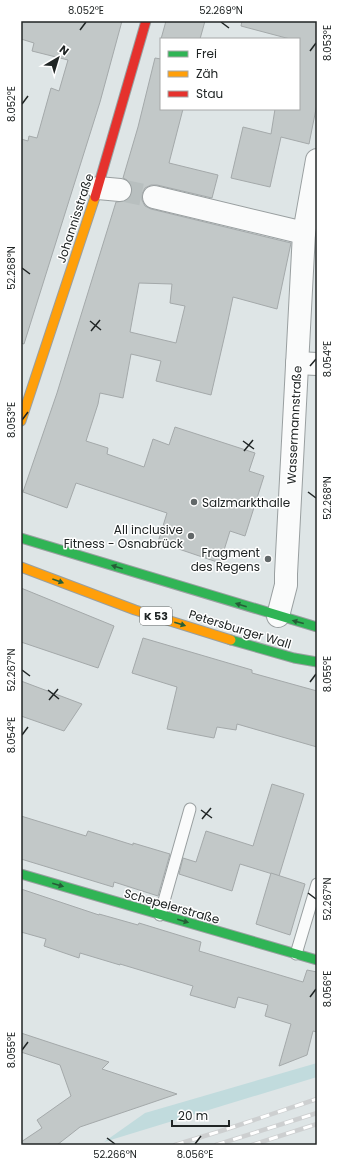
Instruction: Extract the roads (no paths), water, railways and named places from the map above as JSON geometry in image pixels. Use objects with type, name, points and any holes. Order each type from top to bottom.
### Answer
[{"type":"street","name":"Johannisstraße","points":[[21,421],[98,188],[146,21]]},
{"type":"street","name":"Wassermannstraße","points":[[278,616],[286,585],[307,364],[304,233],[317,160]]},
{"type":"street","points":[[98,188],[120,190]]},
{"type":"street","points":[[154,197],[304,233]]},
{"type":"street","name":"Petersburger Wall","points":[[21,538],[317,627]]},
{"type":"street","name":"Petersburger Wall","points":[[21,568],[135,610],[265,650],[294,658],[317,662]]},
{"type":"street","name":"Schepelerstraße","points":[[21,874],[317,960]]},
{"type":"lane","points":[[160,915],[190,809]]},
{"type":"lane","points":[[296,954],[317,884]]},
{"type":"tunnel","points":[[120,190],[154,197]]},
{"type":"railway","points":[[175,1145],[317,1099]]},
{"type":"railway","points":[[216,1145],[317,1113]]},
{"type":"railway","points":[[252,1145],[317,1124]]},
{"type":"place","name":"Salzmarkthalle","points":[[194,502]]},
{"type":"place","name":"All inclusive Fitness - Osnabrück","points":[[191,536]]},
{"type":"place","name":"Fragment des Regens","points":[[268,559]]}]
